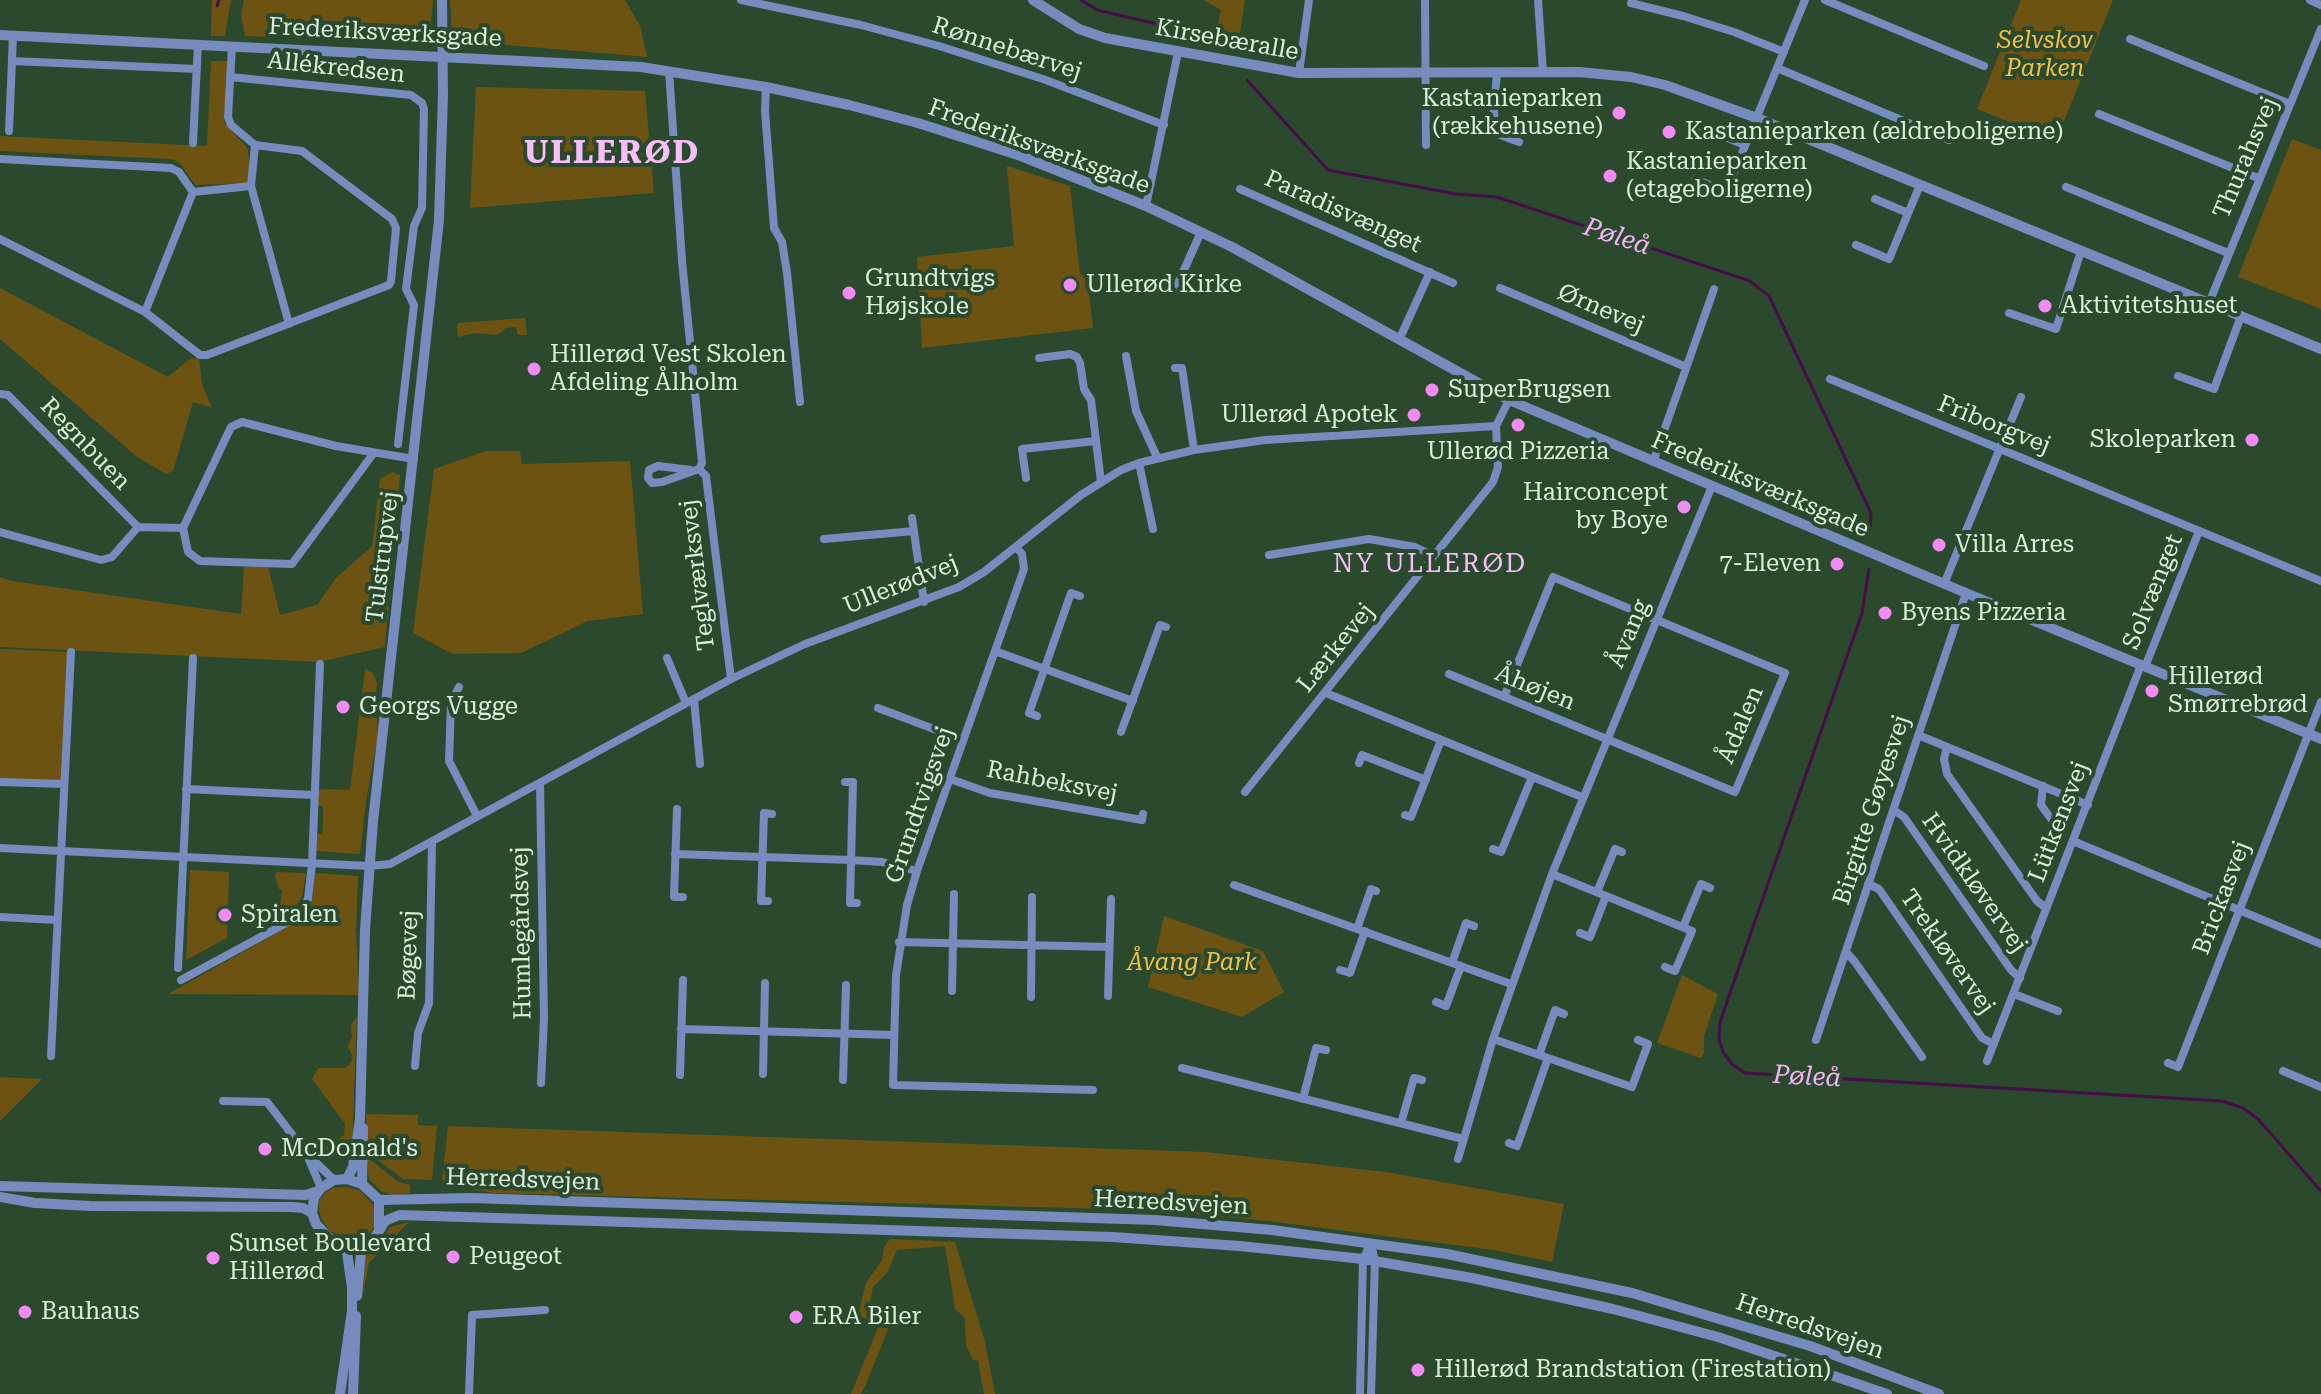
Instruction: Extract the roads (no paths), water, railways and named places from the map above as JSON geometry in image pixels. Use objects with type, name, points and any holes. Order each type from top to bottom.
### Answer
[{"type":"street","name":"Tulstrupvej","points":[[347,1179],[353,1167],[360,1119],[369,866],[439,220],[442,0]]},
{"type":"street","name":"Rønnebærvej","points":[[741,0],[861,25],[939,46],[1043,79],[1164,125]]},
{"type":"street","name":"Kirsebæralle","points":[[1033,0],[1079,29],[1105,38],[1299,73],[1543,72],[1631,77],[1694,93],[2321,349]]},
{"type":"street","points":[[1299,73],[1309,0]]},
{"type":"street","points":[[1425,0],[1426,145]]},
{"type":"street","points":[[1538,0],[1543,72]]},
{"type":"street","points":[[1695,179],[1726,192],[1805,0]]},
{"type":"street","points":[[1825,0],[1984,66]]},
{"type":"street","points":[[2310,0],[2321,5]]},
{"type":"street","points":[[1631,3],[1721,28],[1784,52]]},
{"type":"street","name":"Thurahsvej","points":[[2209,303],[2321,29]]},
{"type":"street","name":"Frederiksværksgade","points":[[0,35],[594,63],[669,71],[766,87],[918,123],[1060,170],[1146,206],[1232,247],[1509,400],[2321,739]]},
{"type":"street","points":[[9,131],[13,36]]},
{"type":"street","points":[[2130,39],[2290,104]]},
{"type":"street","points":[[193,143],[198,44]]},
{"type":"street","name":"Allékredsen","points":[[232,46],[229,121],[255,145]]},
{"type":"street","points":[[1146,206],[1178,52]]},
{"type":"street","points":[[12,61],[197,69]]},
{"type":"street","points":[[1777,68],[1949,140]]},
{"type":"street","name":"Teglværksvej","points":[[669,71],[683,276],[702,463],[695,470],[706,476],[731,679]]},
{"type":"street","points":[[1497,72],[1495,133],[1519,142]]},
{"type":"street","name":"Allékredsen","points":[[230,77],[411,95],[418,99],[424,109],[422,208],[414,226],[406,289],[414,305],[398,444]]},
{"type":"street","points":[[766,87],[774,228],[782,242],[787,273],[800,402]]},
{"type":"street","points":[[2099,114],[2258,178]]},
{"type":"street","points":[[1697,126],[1745,145]]},
{"type":"street","points":[[0,239],[145,312],[200,355],[207,355],[385,289],[391,281],[396,228],[392,219],[302,151],[255,145],[251,186],[289,324]]},
{"type":"street","points":[[0,159],[171,168],[179,172],[193,192]]},
{"type":"street","points":[[1856,245],[1889,259],[1920,185]]},
{"type":"street","points":[[193,192],[251,186]]},
{"type":"street","points":[[2066,187],[2228,253]]},
{"type":"street","name":"Paradisvænget","points":[[1240,189],[1453,283]]},
{"type":"street","points":[[145,312],[193,192]]},
{"type":"street","points":[[1875,199],[1908,213]]},
{"type":"street","points":[[1175,290],[1201,232]]},
{"type":"street","points":[[2009,313],[2056,329],[2081,251]]},
{"type":"street","points":[[394,255],[410,257]]},
{"type":"street","name":"Paradisvænget","points":[[1399,340],[1430,272]]},
{"type":"street","name":"Ørnevej","points":[[1500,288],[1686,367]]},
{"type":"street","points":[[1653,462],[1714,289]]},
{"type":"street","points":[[2178,376],[2214,389],[2241,316]]},
{"type":"street","points":[[1039,358],[1070,354],[1077,357],[1084,389],[1091,400],[1101,482]]},
{"type":"street","points":[[1126,356],[1136,411],[1157,457]]},
{"type":"street","points":[[1175,368],[1182,368],[1194,450]]},
{"type":"street","name":"Friborgvej","points":[[1830,379],[2321,581]]},
{"type":"street","name":"Regnbuen","points":[[0,394],[8,395],[138,527]]},
{"type":"street","points":[[1944,584],[2021,397]]},
{"type":"street","name":"Lærkevej","points":[[1245,792],[1493,482],[1498,467],[1496,426],[1509,400]]},
{"type":"street","points":[[373,454],[292,564],[200,561],[188,552],[183,528],[231,427],[242,422],[373,454],[414,459]]},
{"type":"street","name":"Ullerødvej","points":[[0,848],[312,864],[390,864],[731,679],[805,644],[959,587],[984,572],[1081,495],[1139,463],[1194,450],[1265,440],[1496,426]]},
{"type":"street","points":[[1026,478],[1022,449],[1096,441]]},
{"type":"street","points":[[1139,463],[1153,529]]},
{"type":"street","name":"Åvang","points":[[1458,1159],[1511,984],[1552,874],[1712,486]]},
{"type":"street","points":[[912,518],[924,602]]},
{"type":"street","points":[[0,532],[101,560],[112,557],[138,527],[183,528]]},
{"type":"street","points":[[824,539],[914,531]]},
{"type":"street","name":"Solvænget","points":[[2143,666],[2199,531]]},
{"type":"street","points":[[1269,555],[1369,539],[1415,547],[1434,556]]},
{"type":"street","name":"Grundtvigsvej","points":[[1016,547],[1022,554],[1024,569],[917,871],[899,942],[893,1085],[1093,1090]]},
{"type":"street","points":[[1504,697],[1553,577],[1656,620]]},
{"type":"street","points":[[1037,716],[1029,713],[1071,593],[1080,596]]},
{"type":"street","name":"Birgitte Gøyesvej","points":[[1816,1040],[1966,593]]},
{"type":"street","name":"Ådalen","points":[[1606,739],[1735,792],[1741,779],[1785,673],[1656,620]]},
{"type":"street","points":[[1121,732],[1160,625],[1166,627]]},
{"type":"street","points":[[995,651],[1133,701]]},
{"type":"street","points":[[51,1056],[71,652]]},
{"type":"street","points":[[178,968],[193,658]]},
{"type":"street","points":[[667,658],[690,701],[700,764]]},
{"type":"street","points":[[181,980],[292,920],[308,899],[320,664]]},
{"type":"street","name":"Lütkensvej","points":[[1987,1061],[2143,666]]},
{"type":"street","name":"Åhøjen","points":[[1449,674],[1606,739]]},
{"type":"street","points":[[459,687],[451,703],[449,761],[477,816]]},
{"type":"street","points":[[1326,693],[1582,797]]},
{"type":"street","name":"Brickasvej","points":[[2168,1063],[2178,1067],[2321,702]]},
{"type":"street","points":[[878,708],[963,740]]},
{"type":"street","points":[[1918,735],[2088,805]]},
{"type":"street","points":[[1405,815],[1411,817],[1441,740]]},
{"type":"street","points":[[1947,747],[1944,759],[1947,774],[2037,901],[2046,908]]},
{"type":"street","points":[[1359,763],[1362,755],[1426,780]]},
{"type":"street","points":[[1493,849],[1501,852],[1532,777]]},
{"type":"street","name":"Rahbeksvej","points":[[950,779],[1005,796],[1142,820],[1143,814]]},
{"type":"street","points":[[0,782],[64,784]]},
{"type":"street","points":[[845,782],[853,782],[850,903],[857,903]]},
{"type":"street","name":"Humlegårdsvej","points":[[540,783],[544,1018],[541,1083]]},
{"type":"street","points":[[2043,786],[2041,805],[2062,834]]},
{"type":"street","points":[[186,789],[313,795]]},
{"type":"street","points":[[677,809],[674,897],[683,897]]},
{"type":"street","name":"Hvidkløvervej","points":[[1895,811],[1904,817],[2011,970],[2020,978]]},
{"type":"street","points":[[768,901],[761,901],[764,813],[772,814]]},
{"type":"street","points":[[2073,841],[2321,944]]},
{"type":"street","name":"Bøgevej","points":[[415,1066],[418,1033],[429,1003],[432,842]]},
{"type":"street","points":[[1580,933],[1590,937],[1615,849],[1622,852]]},
{"type":"street","points":[[675,854],[882,862],[917,871]]},
{"type":"street","points":[[1552,874],[1692,931],[1675,971],[1665,967]]},
{"type":"street","points":[[1683,927],[1701,884],[1710,888]]},
{"type":"street","name":"Trekløvervej","points":[[1868,884],[1879,889],[1982,1038],[1994,1044]]},
{"type":"street","points":[[1234,885],[1511,984]]},
{"type":"street","points":[[1340,970],[1350,973],[1371,889],[1376,891]]},
{"type":"street","points":[[952,991],[954,894]]},
{"type":"street","points":[[1031,997],[1032,897]]},
{"type":"street","points":[[1108,996],[1111,899]]},
{"type":"street","points":[[0,917],[57,920]]},
{"type":"street","points":[[1436,1002],[1446,1006],[1466,923],[1474,926]]},
{"type":"street","points":[[899,942],[1109,947]]},
{"type":"street","points":[[1847,953],[1922,1057]]},
{"type":"street","points":[[680,1075],[683,980]]},
{"type":"street","points":[[763,1074],[765,983]]},
{"type":"street","points":[[843,1080],[846,985]]},
{"type":"street","points":[[2014,994],[2058,1011]]},
{"type":"street","points":[[1509,1143],[1517,1146],[1555,1010],[1564,1014]]},
{"type":"street","points":[[681,1029],[894,1035]]},
{"type":"street","points":[[1493,1039],[1632,1087],[1648,1044],[1638,1040]]},
{"type":"street","points":[[1303,1099],[1316,1048],[1326,1050]]},
{"type":"street","points":[[1182,1068],[1463,1139]]},
{"type":"street","points":[[2283,1071],[2321,1087]]},
{"type":"street","points":[[1401,1123],[1414,1078],[1422,1080]]},
{"type":"street","points":[[223,1101],[267,1102],[307,1154],[334,1180]]},
{"type":"street","name":"Tulstrupvej","points":[[360,1119],[363,1128],[362,1184]]},
{"type":"street","points":[[307,1154],[320,1189]]},
{"type":"street","points":[[0,1186],[306,1195],[334,1180],[347,1179],[362,1184],[379,1200],[379,1231],[361,1253],[353,1394]]},
{"type":"street","points":[[320,1189],[314,1198],[312,1213],[316,1224],[347,1252],[352,1288],[352,1311],[340,1394]]},
{"type":"street","name":"Herredsvejen","points":[[379,1200],[470,1198],[1155,1220],[1272,1230],[1447,1254],[1556,1275],[1646,1297],[1810,1346],[1939,1394]]},
{"type":"street","points":[[0,1200],[159,1207],[278,1206],[303,1208],[312,1213]]},
{"type":"street","name":"Herredsvejen","points":[[379,1231],[385,1221],[395,1216],[474,1217],[1113,1237],[1240,1246],[1369,1260],[1472,1278],[1613,1309],[1718,1337],[1887,1394]]},
{"type":"street","points":[[330,1239],[350,1245],[371,1241]]},
{"type":"street","points":[[1360,1394],[1371,1243]]},
{"type":"street","points":[[1369,1260],[1371,1394]]},
{"type":"street","points":[[469,1394],[472,1315],[545,1310]]},
{"type":"waterway","points":[[217,6],[219,0]]},
{"type":"waterway","name":"Pøleå","points":[[1081,0],[1097,10],[1157,24],[1176,34],[1222,45]]},
{"type":"waterway","name":"Pøleå","points":[[1247,80],[1328,170],[1456,194],[1497,197],[1750,281],[1769,296],[1871,513],[1870,528]]},
{"type":"waterway","name":"Pøleå","points":[[1869,569],[1862,613],[1720,1022],[1719,1039],[1723,1052],[1732,1064],[1745,1073],[2222,1101],[2243,1108],[2258,1119],[2321,1191]]},
{"type":"place","name":"Kastanieparken (rækkehusene)","points":[[1619,113]]},
{"type":"place","name":"Kastanieparken (ældreboligerne)","points":[[1669,132]]},
{"type":"place","name":"Kastanieparken (etageboligerne)","points":[[1610,176]]},
{"type":"place","name":"Ullerød Kirke","points":[[1070,285]]},
{"type":"place","name":"Grundtvigs Højskole","points":[[849,293]]},
{"type":"place","name":"Aktivitetshuset","points":[[2045,306]]},
{"type":"place","name":"Hillerød Vest Skolen Afdeling Ålholm","points":[[534,369]]},
{"type":"place","name":"SuperBrugsen","points":[[1432,390]]},
{"type":"place","name":"Ullerød Apotek","points":[[1414,415]]},
{"type":"place","name":"Ullerød Pizzeria","points":[[1518,425]]},
{"type":"place","name":"Skoleparken","points":[[2252,440]]},
{"type":"place","name":"Hairconcept by Boye","points":[[1684,507]]},
{"type":"place","name":"Villa Arres","points":[[1939,545]]},
{"type":"place","name":"7-Eleven","points":[[1837,564]]},
{"type":"place","name":"Byens Pizzeria","points":[[1885,613]]},
{"type":"place","name":"Hillerød Smørrebrød","points":[[2152,691]]},
{"type":"place","name":"Georgs Vugge","points":[[343,707]]},
{"type":"place","name":"Spiralen","points":[[225,915]]},
{"type":"place","name":"McDonald's","points":[[265,1149]]},
{"type":"place","name":"Peugeot","points":[[453,1257]]},
{"type":"place","name":"Sunset Boulevard Hillerød","points":[[213,1258]]},
{"type":"place","name":"Bauhaus","points":[[25,1312]]},
{"type":"place","name":"ERA Biler","points":[[796,1317]]},
{"type":"place","name":"Hillerød Brandstation (Firestation)","points":[[1418,1370]]},
{"type":"district","name":"ULLERØD","points":[[612,154]]},
{"type":"district","name":"NY ULLERØD","points":[[1430,564]]},
{"type":"park label","name":"Selvskov Parken","points":[[2045,55]]},
{"type":"park label","name":"Åvang Park","points":[[1192,963]]}]
